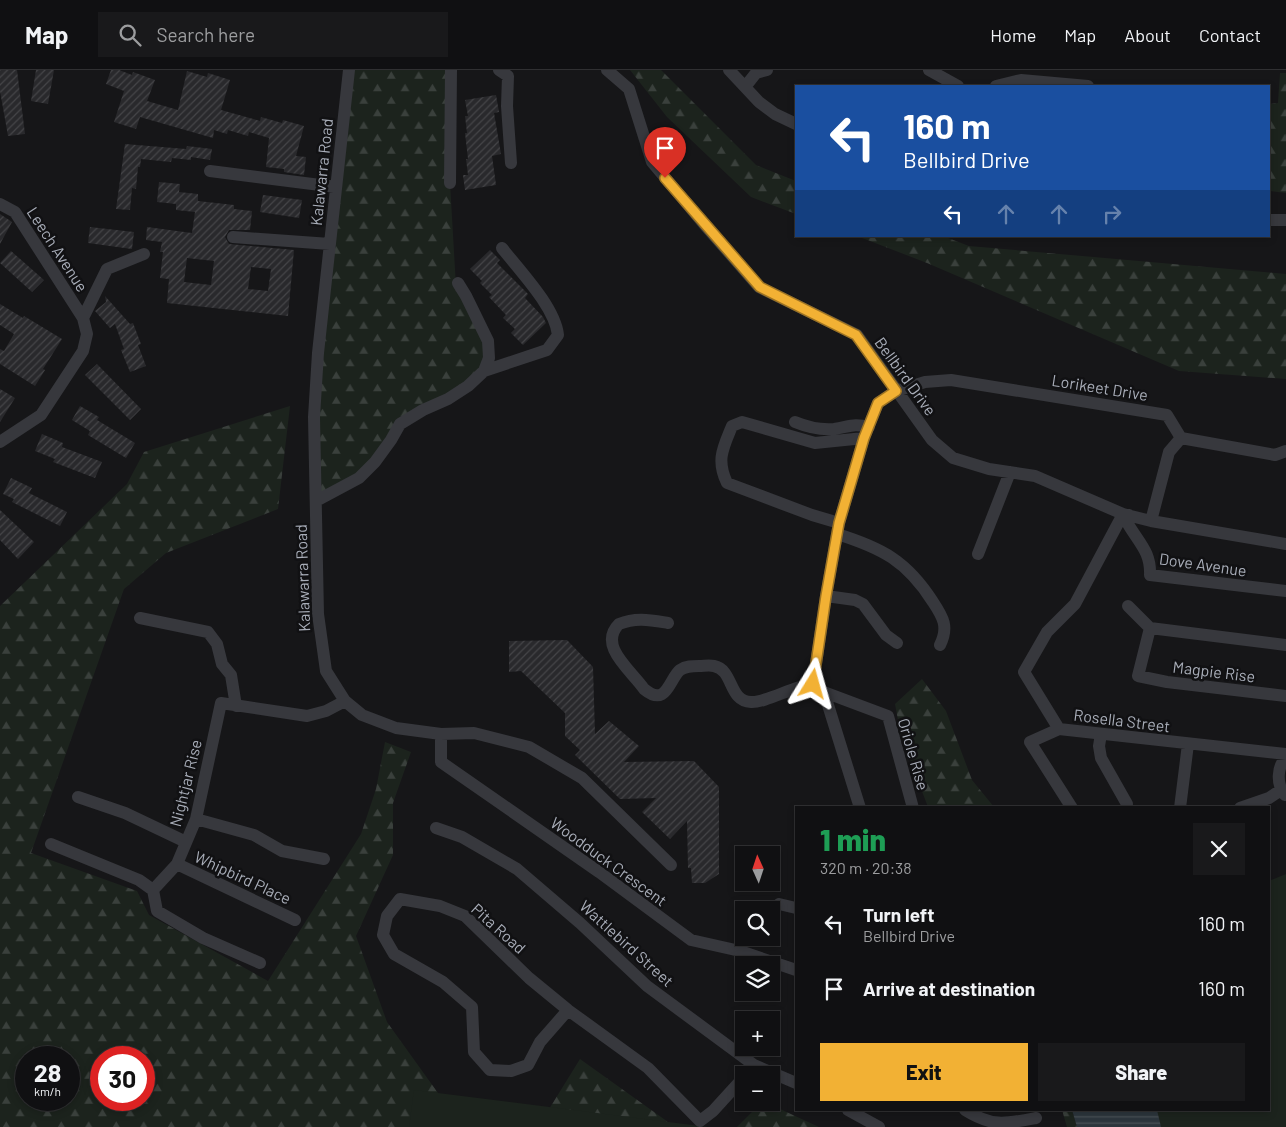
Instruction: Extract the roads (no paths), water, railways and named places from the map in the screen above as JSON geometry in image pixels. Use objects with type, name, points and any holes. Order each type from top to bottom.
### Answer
[{"type":"street","name":"Kalawarra Road","points":[[349,70],[318,353],[314,417],[318,614],[326,672],[345,701],[362,714],[396,728],[441,734],[474,733],[529,747],[582,778],[670,865]]},
{"type":"street","points":[[450,70],[450,183]]},
{"type":"street","points":[[499,70],[508,76],[511,163]]},
{"type":"street","name":"Bellbird Drive","points":[[607,70],[629,89],[652,162],[703,224],[753,280],[760,287],[856,335],[932,440],[954,458],[989,469],[1035,476],[1126,515],[1286,544]]},
{"type":"street","points":[[728,70],[759,102],[775,114],[795,124]]},
{"type":"street","points":[[745,87],[756,74],[767,70]]},
{"type":"street","points":[[929,70],[956,85]]},
{"type":"street","points":[[1000,85],[1020,80],[1077,85]]},
{"type":"street","points":[[210,171],[336,187]]},
{"type":"street","name":"Leech Avenue","points":[[0,204],[15,212],[83,318]]},
{"type":"street","points":[[1270,220],[1286,220]]},
{"type":"street","points":[[233,237],[330,244]]},
{"type":"street","points":[[484,370],[547,350],[558,336],[558,327],[551,312],[502,248]]},
{"type":"street","points":[[0,442],[42,415],[83,351],[87,334],[83,318],[107,269],[144,254]]},
{"type":"street","points":[[316,501],[359,478],[376,462],[400,424],[423,410],[448,399],[468,386],[484,370],[489,358],[488,341],[458,283]]},
{"type":"street","name":"Lorikeet Drive","points":[[896,391],[925,382],[951,380],[1061,397],[1167,415],[1181,438]]},
{"type":"street","points":[[813,684],[838,528],[867,432],[878,403],[896,391]]},
{"type":"street","points":[[867,432],[815,443],[742,422],[732,426],[725,444],[720,460],[723,475],[726,484],[812,515],[888,554],[916,578],[942,616],[945,636],[940,645]]},
{"type":"street","points":[[795,422],[809,427],[832,429],[857,424],[867,432]]},
{"type":"street","points":[[1151,521],[1169,452],[1181,438],[1275,455],[1286,451]]},
{"type":"street","points":[[978,554],[1010,472]]},
{"type":"street","name":"Dove Avenue","points":[[1126,515],[1128,524],[1144,548],[1151,564],[1150,575],[1286,591]]},
{"type":"street","name":"Rosella Street","points":[[1126,515],[1074,604],[1047,632],[1024,672],[1059,729],[1286,756]]},
{"type":"street","points":[[826,596],[855,600],[864,604],[886,635],[897,643]]},
{"type":"street","points":[[1128,606],[1150,628],[1286,644]]},
{"type":"street","points":[[140,618],[208,632],[217,644],[222,664],[231,675],[236,706],[307,716],[326,711],[345,701]]},
{"type":"street","points":[[668,624],[634,619],[619,624],[612,635],[613,650],[644,689],[650,693],[659,694],[666,691],[680,670],[689,666],[714,666],[720,668],[725,673],[736,694],[748,702],[758,702],[798,687],[813,684],[824,692],[859,806]]},
{"type":"street","name":"Magpie Rise","points":[[1150,628],[1138,676],[1167,682],[1286,696]]},
{"type":"street","name":"Oriole Rise","points":[[824,692],[888,716],[912,806]]},
{"type":"street","name":"Nightjar Rise","points":[[153,890],[177,864],[196,819],[221,703],[236,706]]},
{"type":"street","points":[[1059,729],[1030,742],[1071,806]]},
{"type":"street","name":"Woodduck Crescent","points":[[441,734],[441,762],[691,940],[740,950],[795,970]]},
{"type":"street","points":[[1101,734],[1099,746],[1102,758],[1127,804]]},
{"type":"street","points":[[1180,806],[1188,744]]},
{"type":"street","points":[[1246,806],[1283,793],[1278,784],[1281,762],[1286,756]]},
{"type":"street","points":[[78,797],[125,813],[186,842]]},
{"type":"street","points":[[196,819],[254,835],[282,851],[324,859]]},
{"type":"street","name":"Wattlebird Street","points":[[436,828],[462,837],[517,869],[580,923],[646,986],[754,1064],[795,1083]]},
{"type":"street","points":[[50,844],[139,880],[153,890],[157,911],[203,938],[260,963]]},
{"type":"street","name":"Whipbird Place","points":[[177,864],[295,920]]},
{"type":"street","name":"Pita Road","points":[[568,1010],[540,1042],[528,1065],[511,1071],[490,1070],[474,1052],[472,1007],[443,982],[394,954],[383,935],[387,916],[400,899],[440,906],[465,916],[529,978],[568,1010],[648,1068],[700,1121],[713,1111],[735,1087]]},
{"type":"street","points":[[780,904],[795,908]]},
{"type":"street","points":[[850,1111],[879,1127]]},
{"type":"street","points":[[967,1111],[994,1125],[1036,1118]]},
{"type":"street","points":[[994,1111],[994,1125]]}]
